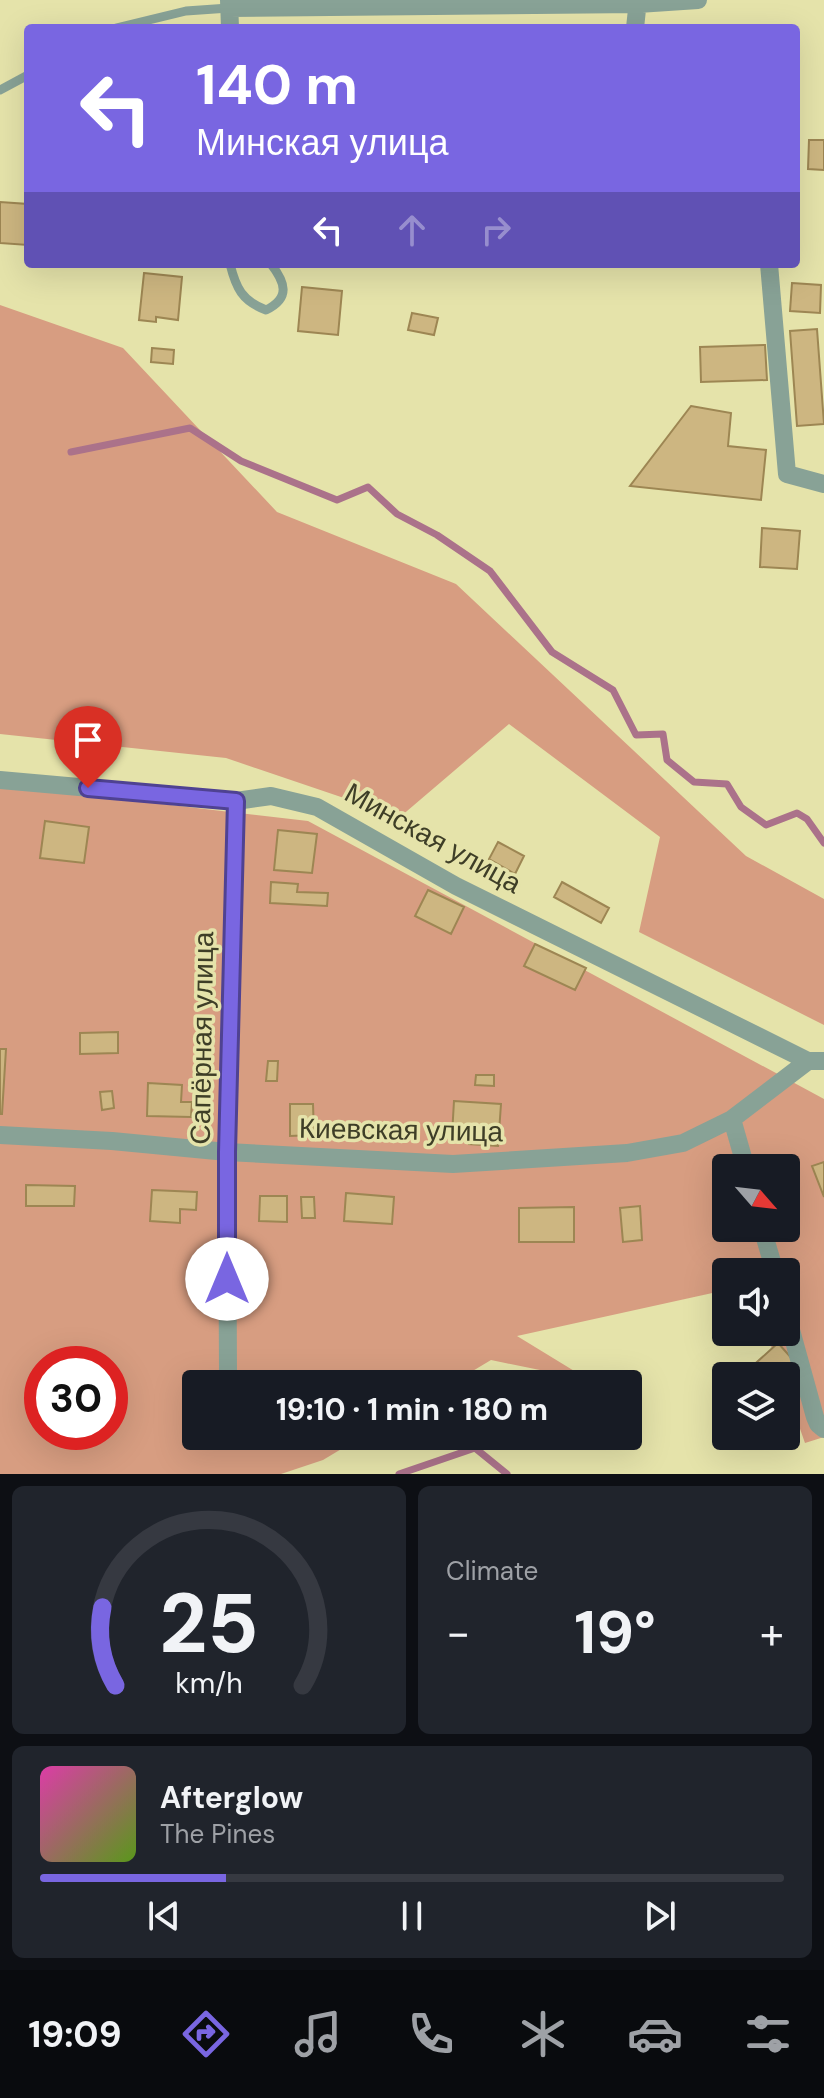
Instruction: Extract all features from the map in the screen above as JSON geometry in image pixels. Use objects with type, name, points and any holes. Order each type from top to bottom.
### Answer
[{"type":"street","points":[[230,24],[229,4],[698,0]]},
{"type":"street","points":[[635,24],[638,2]]},
{"type":"street","points":[[769,268],[787,474],[824,484]]},
{"type":"street","name":"Минская улица","points":[[0,780],[236,801],[271,796],[317,807],[456,886],[816,1061]]},
{"type":"street","name":"Сапёрная улица","points":[[228,1370],[227,1152],[236,801]]},
{"type":"street","name":"Киевская улица","points":[[0,1135],[227,1152],[453,1164],[627,1153],[683,1143],[732,1119],[816,1061]]},
{"type":"street","points":[[732,1119],[742,1154]]},
{"type":"street","points":[[795,1346],[815,1417],[824,1429]]},
{"type":"lane","points":[[132,24],[229,4]]},
{"type":"lane","points":[[0,90],[24,77]]},
{"type":"lane","points":[[231,268],[235,284],[251,304],[266,310],[276,305],[283,294],[283,280],[274,268]]},
{"type":"shaded area","points":[[0,305],[123,348],[277,512],[456,584],[746,856],[824,899],[824,1025],[639,932],[660,837],[509,724],[400,817],[226,758],[0,734]]},
{"type":"shaded area","points":[[0,785],[308,821],[824,1099],[824,1437],[805,1443],[800,1429],[800,1362],[777,1362],[771,1346],[800,1346],[800,1258],[712,1258],[712,1293],[517,1336],[573,1370],[540,1370],[491,1360],[474,1370],[182,1370],[182,1450],[340,1450],[323,1460],[281,1474],[0,1474]]},
{"type":"building","points":[[809,140],[824,140],[824,170],[808,169]]},
{"type":"building","points":[[0,202],[24,204],[24,245],[0,243]]},
{"type":"building","points":[[144,273],[182,277],[178,320],[156,317],[156,322],[139,320]]},
{"type":"building","points":[[792,283],[821,285],[820,313],[790,311]]},
{"type":"building","points":[[302,287],[342,291],[338,335],[298,331]]},
{"type":"building","points":[[412,313],[438,318],[434,335],[408,330]]},
{"type":"building","points":[[817,329],[824,424],[797,426],[790,331]]},
{"type":"building","points":[[765,345],[767,380],[701,382],[700,347]]},
{"type":"building","points":[[152,348],[174,350],[173,364],[151,362]]},
{"type":"building","points":[[691,406],[731,413],[728,446],[766,450],[761,500],[630,486]]},
{"type":"building","points":[[762,528],[800,531],[797,569],[760,567]]},
{"type":"building","points":[[45,821],[89,827],[84,863],[40,858]]},
{"type":"building","points":[[278,830],[317,834],[312,873],[274,870]]},
{"type":"building","points":[[498,842],[524,856],[515,874],[489,859]]},
{"type":"building","points":[[271,882],[298,884],[297,892],[328,893],[327,906],[270,903]]},
{"type":"building","points":[[562,882],[609,908],[601,923],[554,897]]},
{"type":"building","points":[[428,890],[464,907],[451,934],[415,916]]},
{"type":"building","points":[[535,944],[586,968],[575,990],[524,966]]},
{"type":"building","points":[[118,1032],[118,1053],[80,1054],[80,1033]]},
{"type":"building","points":[[0,1049],[6,1049],[2,1114],[0,1114]]},
{"type":"building","points":[[268,1061],[278,1061],[277,1081],[266,1081]]},
{"type":"building","points":[[476,1075],[494,1075],[494,1086],[475,1085]]},
{"type":"building","points":[[148,1083],[182,1085],[181,1102],[192,1102],[191,1117],[147,1116]]},
{"type":"building","points":[[112,1091],[114,1108],[102,1110],[100,1092]]},
{"type":"building","points":[[454,1101],[501,1104],[498,1146],[469,1144],[470,1136],[452,1135]]},
{"type":"building","points":[[290,1104],[313,1104],[314,1135],[290,1136]]},
{"type":"building","points":[[824,1162],[824,1197],[812,1166]]},
{"type":"building","points":[[26,1185],[75,1186],[74,1206],[26,1206]]},
{"type":"building","points":[[152,1190],[197,1192],[196,1210],[180,1209],[180,1223],[150,1221]]},
{"type":"building","points":[[346,1193],[394,1197],[392,1224],[344,1221]]},
{"type":"building","points":[[260,1196],[287,1196],[287,1222],[259,1221]]},
{"type":"building","points":[[301,1197],[314,1197],[315,1218],[302,1218]]},
{"type":"building","points":[[640,1206],[642,1240],[623,1242],[620,1208]]},
{"type":"building","points":[[574,1207],[574,1242],[519,1242],[519,1208]]},
{"type":"building","points":[[775,1346],[781,1346],[795,1362],[757,1362]]},
{"type":"waterway","points":[[71,452],[190,428],[241,461],[337,500],[368,487],[397,514],[437,535],[490,571],[552,652],[613,690],[636,735],[663,734],[667,760],[694,782],[727,784],[741,807],[766,825],[797,813],[807,819],[824,843]]},
{"type":"waterway","points":[[399,1474],[475,1448],[507,1474]]},
{"type":"route","points":[[88,788],[236,801],[227,1279]]}]
